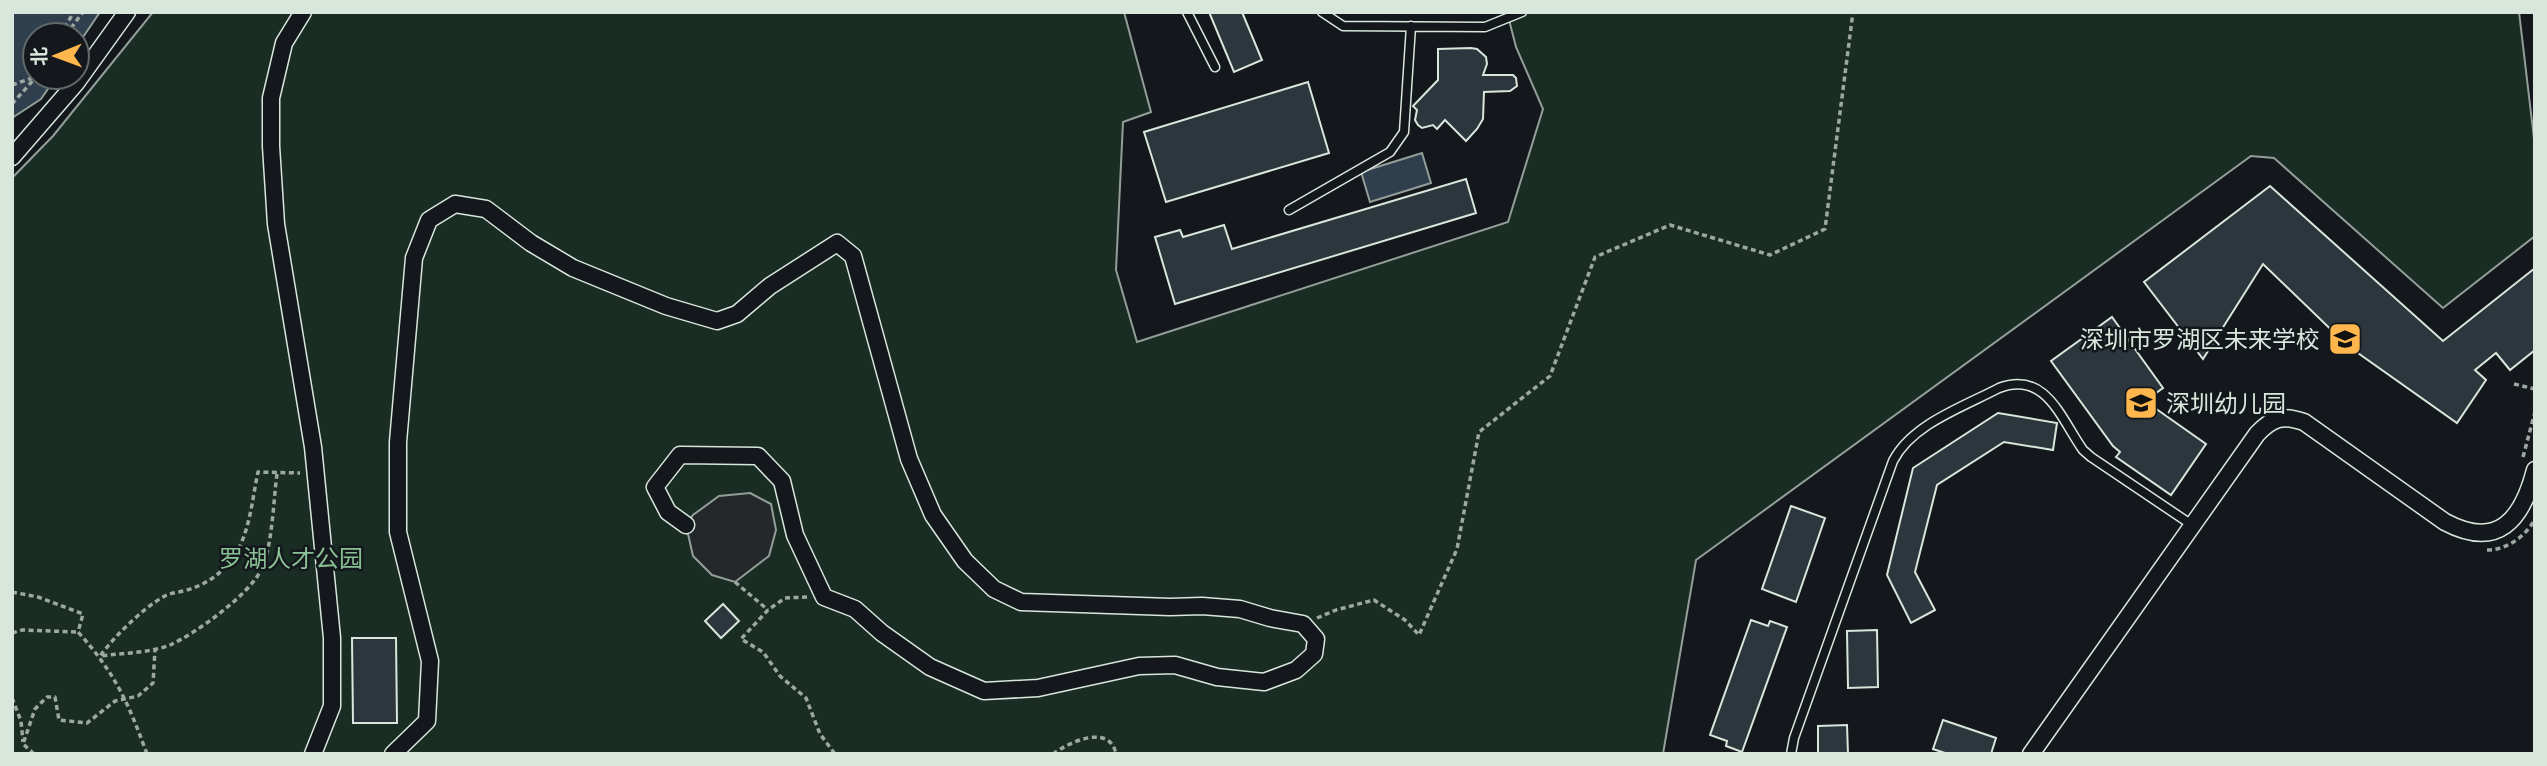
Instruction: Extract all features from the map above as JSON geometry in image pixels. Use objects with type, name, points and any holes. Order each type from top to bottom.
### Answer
[{"type":"street","points":[[12,157],[76,83],[127,12]]},
{"type":"street","points":[[303,12],[285,44],[271,98],[271,146],[276,224],[302,369],[316,473],[332,638],[332,706],[313,754]]},
{"type":"street","points":[[393,754],[427,721],[430,661],[398,532],[398,442],[414,258],[429,220],[455,204],[486,209],[531,243],[573,268],[666,306],[717,321],[737,314],[770,286],[837,243],[853,256],[909,459],[933,515],[965,561],[994,589],[1021,602],[1240,609],[1303,624],[1316,639],[1314,654],[1296,670],[1264,682],[1217,677],[1175,665],[1139,666],[1038,688],[984,691],[930,667],[881,633],[855,609],[824,597],[795,534],[782,481],[758,456],[680,455],[655,487],[668,512],[686,525]]},
{"type":"street","points":[[2031,754],[2257,434],[2269,422],[2282,417],[2304,422],[2445,522],[2468,532],[2491,531],[2515,518],[2528,495],[2535,470]]},
{"type":"lane","points":[[1187,12],[1215,67]]},
{"type":"lane","points":[[1322,12],[1343,26],[1485,27],[1522,12]]},
{"type":"lane","points":[[1289,210],[1390,152],[1404,132],[1411,26]]},
{"type":"lane","points":[[1791,754],[1794,738],[1893,461],[1898,450],[1914,433],[1999,388],[2009,384],[2029,385],[2046,394],[2083,450],[2091,457],[2192,525]]},
{"type":"path","points":[[1303,624],[1336,610],[1374,600],[1405,620],[1419,635],[1457,549],[1479,432],[1550,376],[1595,257],[1670,225],[1770,255],[1825,229],[1853,12]]},
{"type":"path","points":[[2514,384],[2535,389]]},
{"type":"path","points":[[2523,458],[2535,412]]},
{"type":"path","points":[[100,656],[114,637],[163,596],[206,582],[228,565],[246,529],[258,472],[316,473]]},
{"type":"path","points":[[100,656],[170,645],[217,615],[239,596],[261,571],[269,538],[277,474]]},
{"type":"path","points":[[734,582],[768,610]]},
{"type":"path","points":[[12,592],[38,597],[83,614],[78,632]]},
{"type":"path","points":[[785,598],[768,610],[741,639],[763,652],[780,676],[806,698],[820,734],[835,754]]},
{"type":"path","points":[[12,633],[22,630],[78,632],[100,656],[122,689],[147,754]]},
{"type":"path","points":[[23,744],[35,709],[47,697],[55,697],[59,720],[87,723],[115,701],[138,696],[153,683],[155,649]]},
{"type":"path","points":[[12,698],[21,721],[23,744],[34,754]]},
{"type":"path","points":[[1053,754],[1077,740],[1100,737],[1108,740],[1116,749],[1116,754]]},
{"type":"green space","name":"罗湖人才公园","points":[[153,12],[1124,12],[1151,112],[1123,122],[1116,270],[1137,342],[1508,222],[1543,109],[1516,47],[1507,12],[2519,12],[2535,147],[2535,236],[2443,308],[2274,158],[2251,156],[1696,560],[1663,754],[12,754],[12,178],[53,136]]},
{"type":"shaded area","points":[[750,493],[771,504],[776,530],[769,556],[735,582],[712,575],[693,556],[686,525],[693,515],[719,496]]},
{"type":"water","points":[[12,12],[100,12],[91,25],[91,21],[21,21],[21,91],[46,91],[41,99],[12,118]]},
{"type":"water","points":[[1422,153],[1431,183],[1370,202],[1361,172]]},
{"type":"building","points":[[1209,12],[1242,12],[1262,60],[1234,72]]},
{"type":"building","points":[[1438,49],[1477,49],[1486,57],[1487,64],[1483,75],[1513,75],[1517,86],[1510,91],[1484,92],[1483,119],[1466,141],[1445,120],[1437,129],[1433,125],[1422,128],[1415,120],[1417,110],[1413,106],[1438,80]]},
{"type":"building","points":[[1308,82],[1329,153],[1166,202],[1144,132]]},
{"type":"building","points":[[1466,179],[1476,213],[1175,304],[1155,237],[1180,230],[1183,237],[1224,225],[1232,249]]},
{"type":"building","points":[[2270,186],[2443,341],[2535,268],[2535,350],[2510,370],[2496,353],[2475,370],[2486,380],[2457,423],[2348,346],[2263,264],[2203,359],[2144,282]]},
{"type":"building","points":[[2112,317],[2163,388],[2145,401],[2206,444],[2171,495],[2116,457],[2120,452],[2051,361]]},
{"type":"building","points":[[1998,413],[2057,423],[2053,450],[2004,442],[1937,485],[1915,572],[1935,610],[1911,623],[1887,575],[1913,468]]},
{"type":"building","points":[[1791,506],[1825,518],[1796,602],[1762,589]]},
{"type":"building","points":[[723,604],[739,621],[721,638],[705,621]]},
{"type":"building","points":[[1751,620],[1768,626],[1770,621],[1787,627],[1742,752],[1726,746],[1727,741],[1710,735]]},
{"type":"building","points":[[1877,630],[1878,687],[1848,688],[1847,631]]},
{"type":"building","points":[[352,638],[396,638],[397,723],[353,723]]},
{"type":"building","points":[[1943,720],[1996,738],[1991,754],[1948,754],[1933,749]]},
{"type":"building","points":[[1847,725],[1848,754],[1818,754],[1818,726]]},
{"type":"place","name":"深圳市罗湖区未来学校","points":[[2345,339]]},
{"type":"place","name":"深圳幼儿园","points":[[2141,403]]}]
